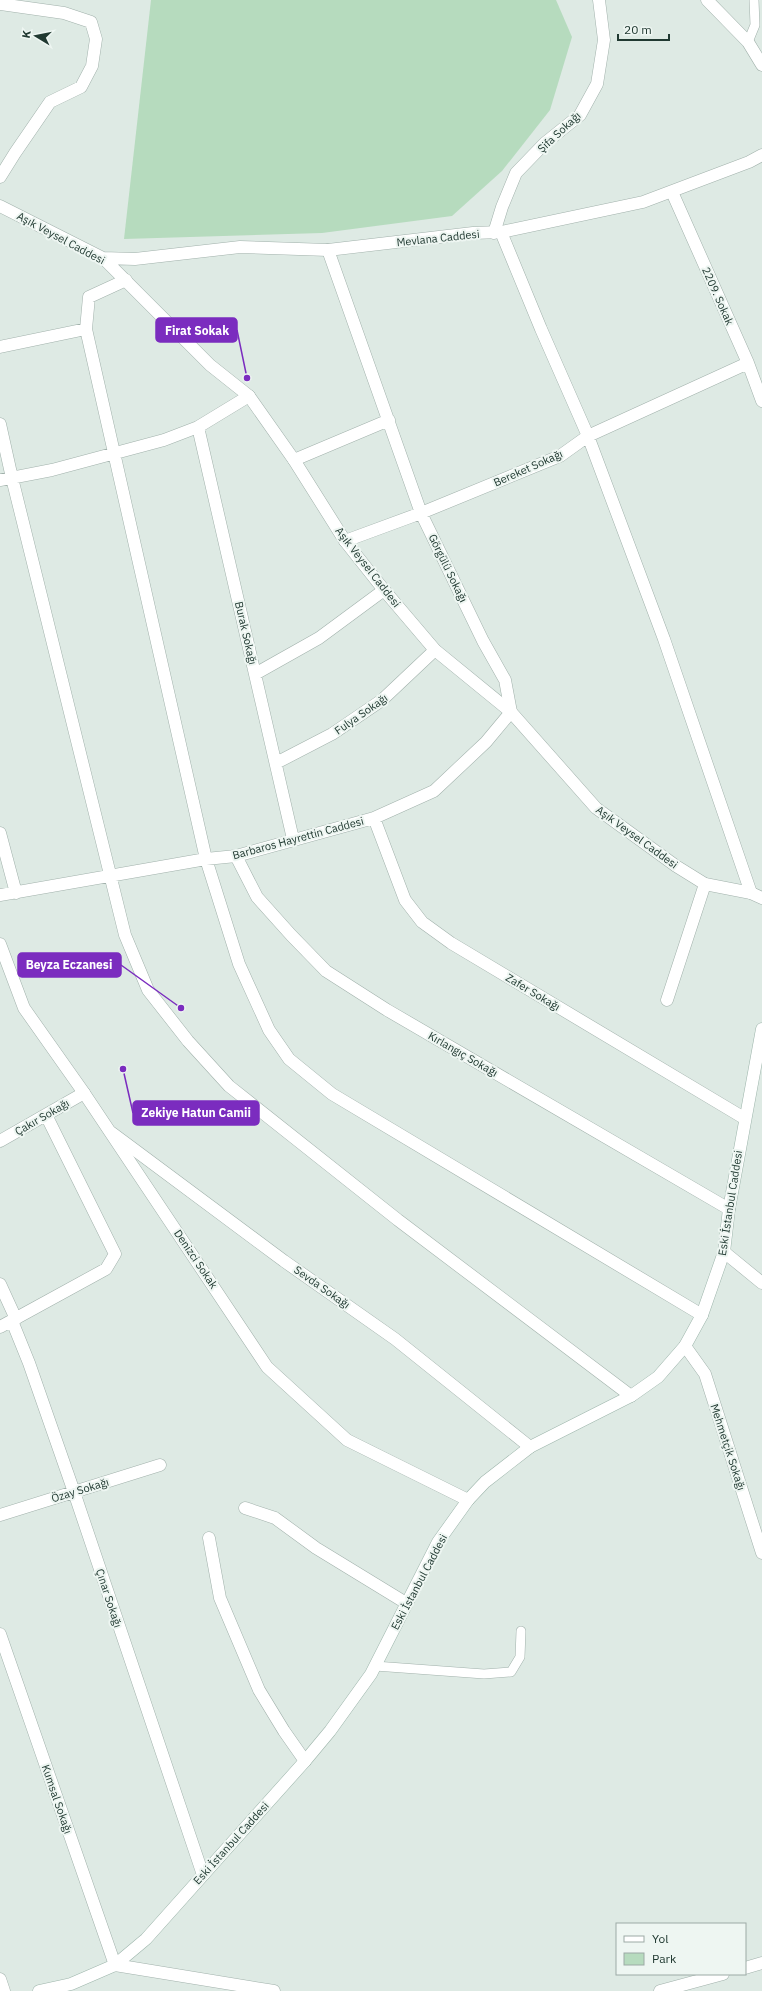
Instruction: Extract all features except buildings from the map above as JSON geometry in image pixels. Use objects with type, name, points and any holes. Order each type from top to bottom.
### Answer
[{"type":"street","name":"Şifa Sokağı","points":[[498,232],[502,207],[516,174],[545,143],[580,115],[597,84],[604,40],[599,0]]},
{"type":"street","points":[[707,0],[748,42],[762,65]]},
{"type":"street","points":[[0,4],[64,13],[91,22],[96,39],[92,66],[81,87],[50,102],[15,152],[0,177]]},
{"type":"street","name":"Mevlana Caddesi","points":[[103,258],[135,259],[240,247],[328,250],[498,232],[643,202],[672,192],[762,155]]},
{"type":"street","name":"2209. Sokak","points":[[672,192],[748,363],[762,401]]},
{"type":"street","name":"Aşık Veysel Caddesi","points":[[0,206],[103,258],[210,365],[250,396],[294,460],[345,541],[384,590],[435,650],[511,712],[596,808],[676,866],[705,884],[756,895]]},
{"type":"street","points":[[498,232],[588,436],[664,639],[756,895]]},
{"type":"street","name":"Görgülü Sokağı","points":[[328,250],[421,513],[483,641],[505,680],[511,712]]},
{"type":"street","points":[[126,280],[89,297],[86,329],[113,454],[206,859],[238,964],[269,1030],[289,1059],[332,1094],[702,1315]]},
{"type":"street","points":[[0,347],[86,329]]},
{"type":"street","name":"Bereket Sokağı","points":[[345,541],[421,513],[560,456],[588,436],[748,363]]},
{"type":"street","points":[[6,479],[52,470],[164,440],[198,427],[250,396]]},
{"type":"street","points":[[294,460],[389,420]]},
{"type":"street","points":[[0,424],[6,479],[112,876],[126,935],[148,990],[188,1041],[229,1086],[398,1220],[631,1396]]},
{"type":"street","name":"Burak Sokağı","points":[[198,427],[293,839]]},
{"type":"street","points":[[256,674],[319,638],[384,590]]},
{"type":"street","name":"Fulya Sokağı","points":[[276,763],[332,734],[382,700],[435,650]]},
{"type":"street","name":"Barbaros Hayrettin Caddesi","points":[[0,895],[206,859],[236,856],[293,839],[374,818],[434,791],[486,742],[511,712]]},
{"type":"street","name":"Zafer Sokağı","points":[[374,818],[405,900],[422,922],[451,943],[744,1118]]},
{"type":"street","points":[[0,832],[16,893]]},
{"type":"street","name":"Kırlangıç Sokağı","points":[[236,856],[258,897],[291,935],[326,971],[388,1010],[728,1209]]},
{"type":"street","points":[[667,1000],[705,884]]},
{"type":"street","name":"Denizci Sokak","points":[[0,944],[24,1008],[84,1093],[267,1367],[347,1440],[468,1500]]},
{"type":"street","name":"Eski İstanbul Caddesi","points":[[39,1991],[71,1984],[115,1965],[146,1939],[305,1761],[330,1731],[375,1666],[438,1542],[468,1500],[485,1482],[530,1447],[631,1396],[658,1377],[685,1346],[702,1315],[724,1252],[728,1209],[762,1029]]},
{"type":"street","name":"Çakır Sokağı","points":[[0,1141],[84,1093]]},
{"type":"street","points":[[0,1328],[106,1269],[115,1254],[46,1115]]},
{"type":"street","name":"Sevda Sokağı","points":[[110,1132],[284,1261],[395,1339],[530,1447]]},
{"type":"street","points":[[724,1252],[762,1283]]},
{"type":"street","name":"Çınar Sokağı","points":[[0,1284],[74,1492],[203,1875]]},
{"type":"street","name":"Mehmetçik Sokağı","points":[[685,1346],[705,1374],[762,1553]]},
{"type":"street","name":"Özay Sokağı","points":[[0,1515],[160,1465]]},
{"type":"street","points":[[245,1508],[275,1518],[316,1548],[406,1603]]},
{"type":"street","points":[[209,1538],[220,1598],[259,1690],[284,1731],[305,1761]]},
{"type":"street","name":"Kumsal Sokağı","points":[[0,1634],[115,1965]]},
{"type":"street","points":[[746,1968],[762,1964]]},
{"type":"street","points":[[115,1965],[274,1991]]},
{"type":"street","points":[[660,1991],[719,1975]]},
{"type":"street","points":[[0,1979],[4,1991]]},
{"type":"lane","points":[[748,42],[755,25],[754,0]]},
{"type":"lane","points":[[375,1666],[484,1674],[511,1672],[520,1656],[521,1631]]},
{"type":"green space","points":[[151,0],[556,0],[572,37],[550,110],[502,171],[452,216],[322,233],[124,239]]},
{"type":"place","name":"Firat Sokak","points":[[247,378]]},
{"type":"place","name":"Beyza Eczanesi","points":[[181,1008]]},
{"type":"place","name":"Zekiye Hatun Camii","points":[[123,1069]]}]
